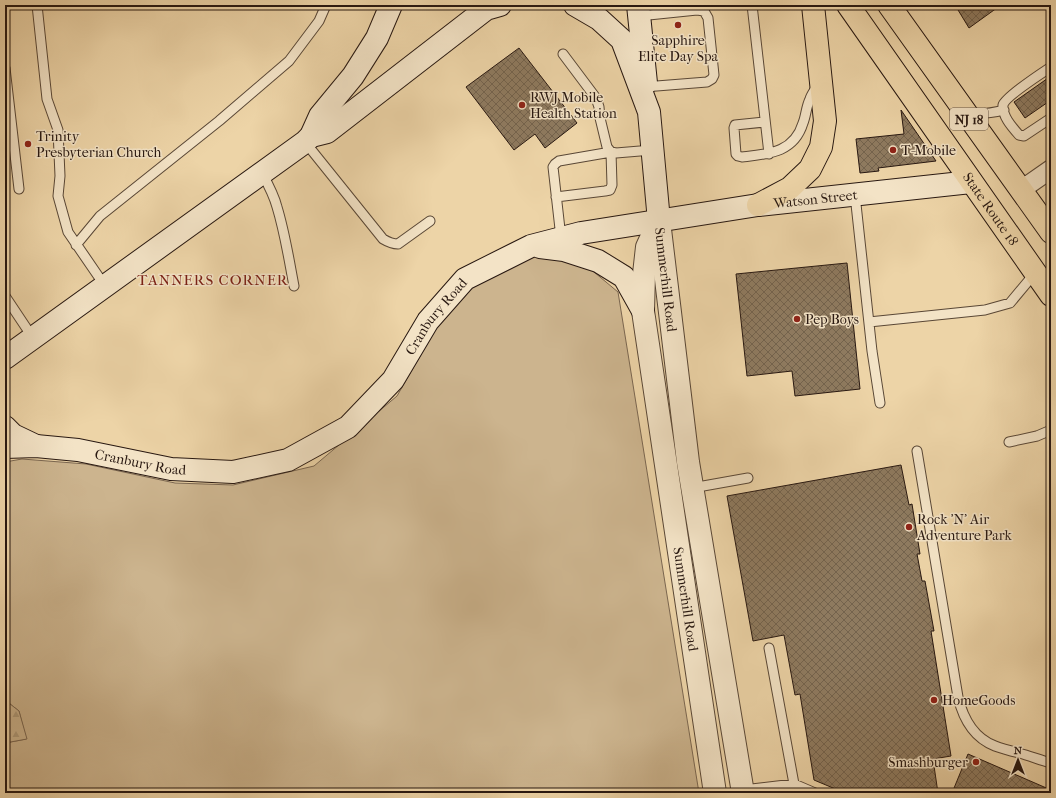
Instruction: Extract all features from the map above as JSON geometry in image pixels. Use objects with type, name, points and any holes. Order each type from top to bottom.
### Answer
[{"type":"highway","points":[[758,205],[790,188],[810,169],[821,147],[826,121],[813,5]]},
{"type":"highway","name":"State Route 18","points":[[848,5],[1051,295]]},
{"type":"highway","name":"NJ 18","points":[[889,5],[1051,232]]},
{"type":"main road","points":[[308,139],[320,116],[353,76],[377,38],[391,5]]},
{"type":"main road","points":[[5,358],[262,174],[308,139],[327,132],[486,8],[500,5]]},
{"type":"main road","points":[[575,5],[599,19],[622,40],[643,87]]},
{"type":"main road","points":[[639,10],[643,87],[648,112],[659,221]]},
{"type":"main road","name":"Watson Street","points":[[659,221],[758,205],[971,182]]},
{"type":"main road","name":"Cranbury Road","points":[[5,447],[36,446],[78,450],[171,468],[233,472],[288,460],[348,427],[394,380],[428,321],[465,279],[531,246],[581,233],[659,221]]},
{"type":"main road","name":"Summerhill Road","points":[[659,221],[646,247],[643,312],[715,793]]},
{"type":"main road","name":"Summerhill Road","points":[[659,221],[688,462],[743,791]]},
{"type":"main road","points":[[531,246],[564,250],[598,261],[624,277],[643,312]]},
{"type":"main road","points":[[5,427],[13,435],[36,446]]},
{"type":"street","points":[[1021,190],[1051,169]]},
{"type":"lane","points":[[37,5],[48,99],[58,130],[60,176],[58,196],[68,232],[105,286]]},
{"type":"lane","points":[[76,245],[100,216],[219,121],[289,62],[319,22],[326,5]]},
{"type":"lane","points":[[752,5],[768,154]]},
{"type":"lane","points":[[639,10],[704,11],[708,18],[714,75],[712,79],[706,82],[643,87]]},
{"type":"lane","points":[[556,197],[606,191],[610,190],[612,185],[611,152],[608,147],[596,98],[563,54]]},
{"type":"lane","points":[[1051,67],[1006,100],[1003,104],[1008,121],[1018,135],[1024,136],[1051,118]]},
{"type":"lane","points":[[5,68],[19,189]]},
{"type":"lane","points":[[765,122],[735,125],[736,154],[738,156],[742,157],[768,154],[782,150],[790,144],[803,126],[810,99],[821,79]]},
{"type":"lane","points":[[965,113],[991,113],[1004,110]]},
{"type":"lane","points":[[308,139],[383,239],[393,244],[398,244],[430,221]]},
{"type":"lane","points":[[561,238],[553,167],[555,164],[559,161],[611,152],[616,153],[652,150]]},
{"type":"lane","points":[[262,174],[277,206],[294,286]]},
{"type":"lane","points":[[855,194],[869,322],[880,403]]},
{"type":"lane","points":[[869,322],[985,310],[1010,303],[1035,272]]},
{"type":"lane","points":[[5,296],[33,338]]},
{"type":"lane","points":[[1009,442],[1037,436],[1051,430]]},
{"type":"lane","points":[[917,451],[958,697],[962,711],[970,727],[994,746],[1051,763]]},
{"type":"lane","points":[[692,488],[748,478]]},
{"type":"lane","points":[[768,648],[794,784]]},
{"type":"lane","points":[[743,791],[794,784],[815,793]]},
{"type":"green space","points":[[533,254],[588,267],[618,292],[699,793],[5,793],[5,743],[26,739],[19,711],[5,700],[5,462],[22,459],[86,464],[175,483],[233,485],[314,466],[397,396],[439,323],[475,285]]},
{"type":"green space","points":[[5,700],[19,711],[27,739],[5,743]]},
{"type":"building","points":[[955,5],[1001,5],[969,28]]},
{"type":"building","name":"RWJ Mobile Health Station","points":[[519,48],[577,123],[545,148],[535,134],[514,150],[466,87]]},
{"type":"building","points":[[1051,76],[1051,100],[1025,118],[1014,102]]},
{"type":"building","name":"T-Mobile","points":[[901,110],[936,161],[878,168],[879,171],[860,173],[856,139],[904,134]]},
{"type":"building","points":[[847,263],[860,389],[795,396],[792,371],[747,376],[736,274]]},
{"type":"building","points":[[901,465],[909,505],[912,504],[920,554],[917,554],[922,581],[925,581],[934,631],[931,631],[951,756],[933,759],[938,793],[845,793],[814,780],[800,694],[795,695],[784,635],[753,641],[727,496]]},
{"type":"building","points":[[968,754],[1051,790],[1051,793],[952,793]]},
{"type":"place","name":"Sapphire Elite Day Spa","points":[[678,25]]},
{"type":"place","name":"RWJ Mobile Health Station","points":[[522,105]]},
{"type":"place","name":"Trinity Presbyterian Church","points":[[28,144]]},
{"type":"place","name":"T-Mobile","points":[[893,150]]},
{"type":"place","name":"Pep Boys","points":[[797,319]]},
{"type":"place","name":"Rock 'N' Air Adventure Park","points":[[909,527]]},
{"type":"place","name":"HomeGoods","points":[[934,700]]},
{"type":"place","name":"Smashburger","points":[[976,762]]},
{"type":"district","name":"TANNERS CORNER","points":[[213,280]]}]
